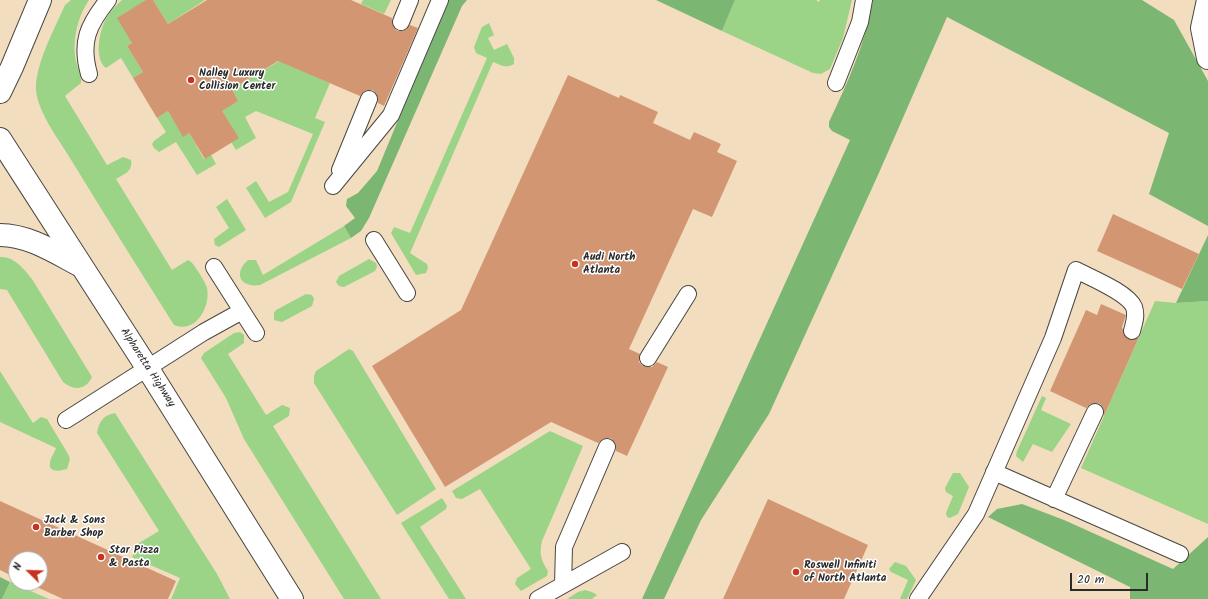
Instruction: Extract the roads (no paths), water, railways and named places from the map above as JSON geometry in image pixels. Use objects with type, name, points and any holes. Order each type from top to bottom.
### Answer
[{"type":"main road","points":[[0,92],[40,0]]},
{"type":"main road","points":[[1208,0],[1202,28],[1208,58]]},
{"type":"main road","name":"Alpharetta Highway","points":[[0,139],[148,369],[292,599]]},
{"type":"main road","points":[[0,235],[21,238],[50,249],[81,266]]},
{"type":"lane","points":[[89,74],[84,58],[85,36],[98,12],[108,0]]},
{"type":"lane","points":[[401,22],[410,0]]},
{"type":"lane","points":[[369,100],[333,186],[392,115],[440,0]]},
{"type":"lane","points":[[836,83],[860,22],[864,0]]},
{"type":"lane","points":[[374,240],[407,292]]},
{"type":"lane","points":[[214,267],[256,333]]},
{"type":"lane","points":[[918,599],[976,514],[1053,338],[1076,270],[1124,295],[1134,306],[1136,319],[1132,331]]},
{"type":"lane","points":[[648,358],[688,294]]},
{"type":"lane","points":[[66,420],[204,332],[242,311]]},
{"type":"lane","points":[[1054,499],[1095,412]]},
{"type":"lane","points":[[563,585],[564,547],[607,447]]},
{"type":"lane","points":[[994,472],[1180,554]]},
{"type":"lane","points":[[538,599],[622,552]]},
{"type":"place","name":"Nalley Luxury Collision Center","points":[[191,80]]},
{"type":"place","name":"Audi North Atlanta","points":[[575,264]]},
{"type":"place","name":"Jack & Sons Barber Shop","points":[[36,527]]},
{"type":"place","name":"Star Pizza & Pasta","points":[[101,557]]},
{"type":"place","name":"Roswell Infiniti of North Atlanta","points":[[796,572]]}]
